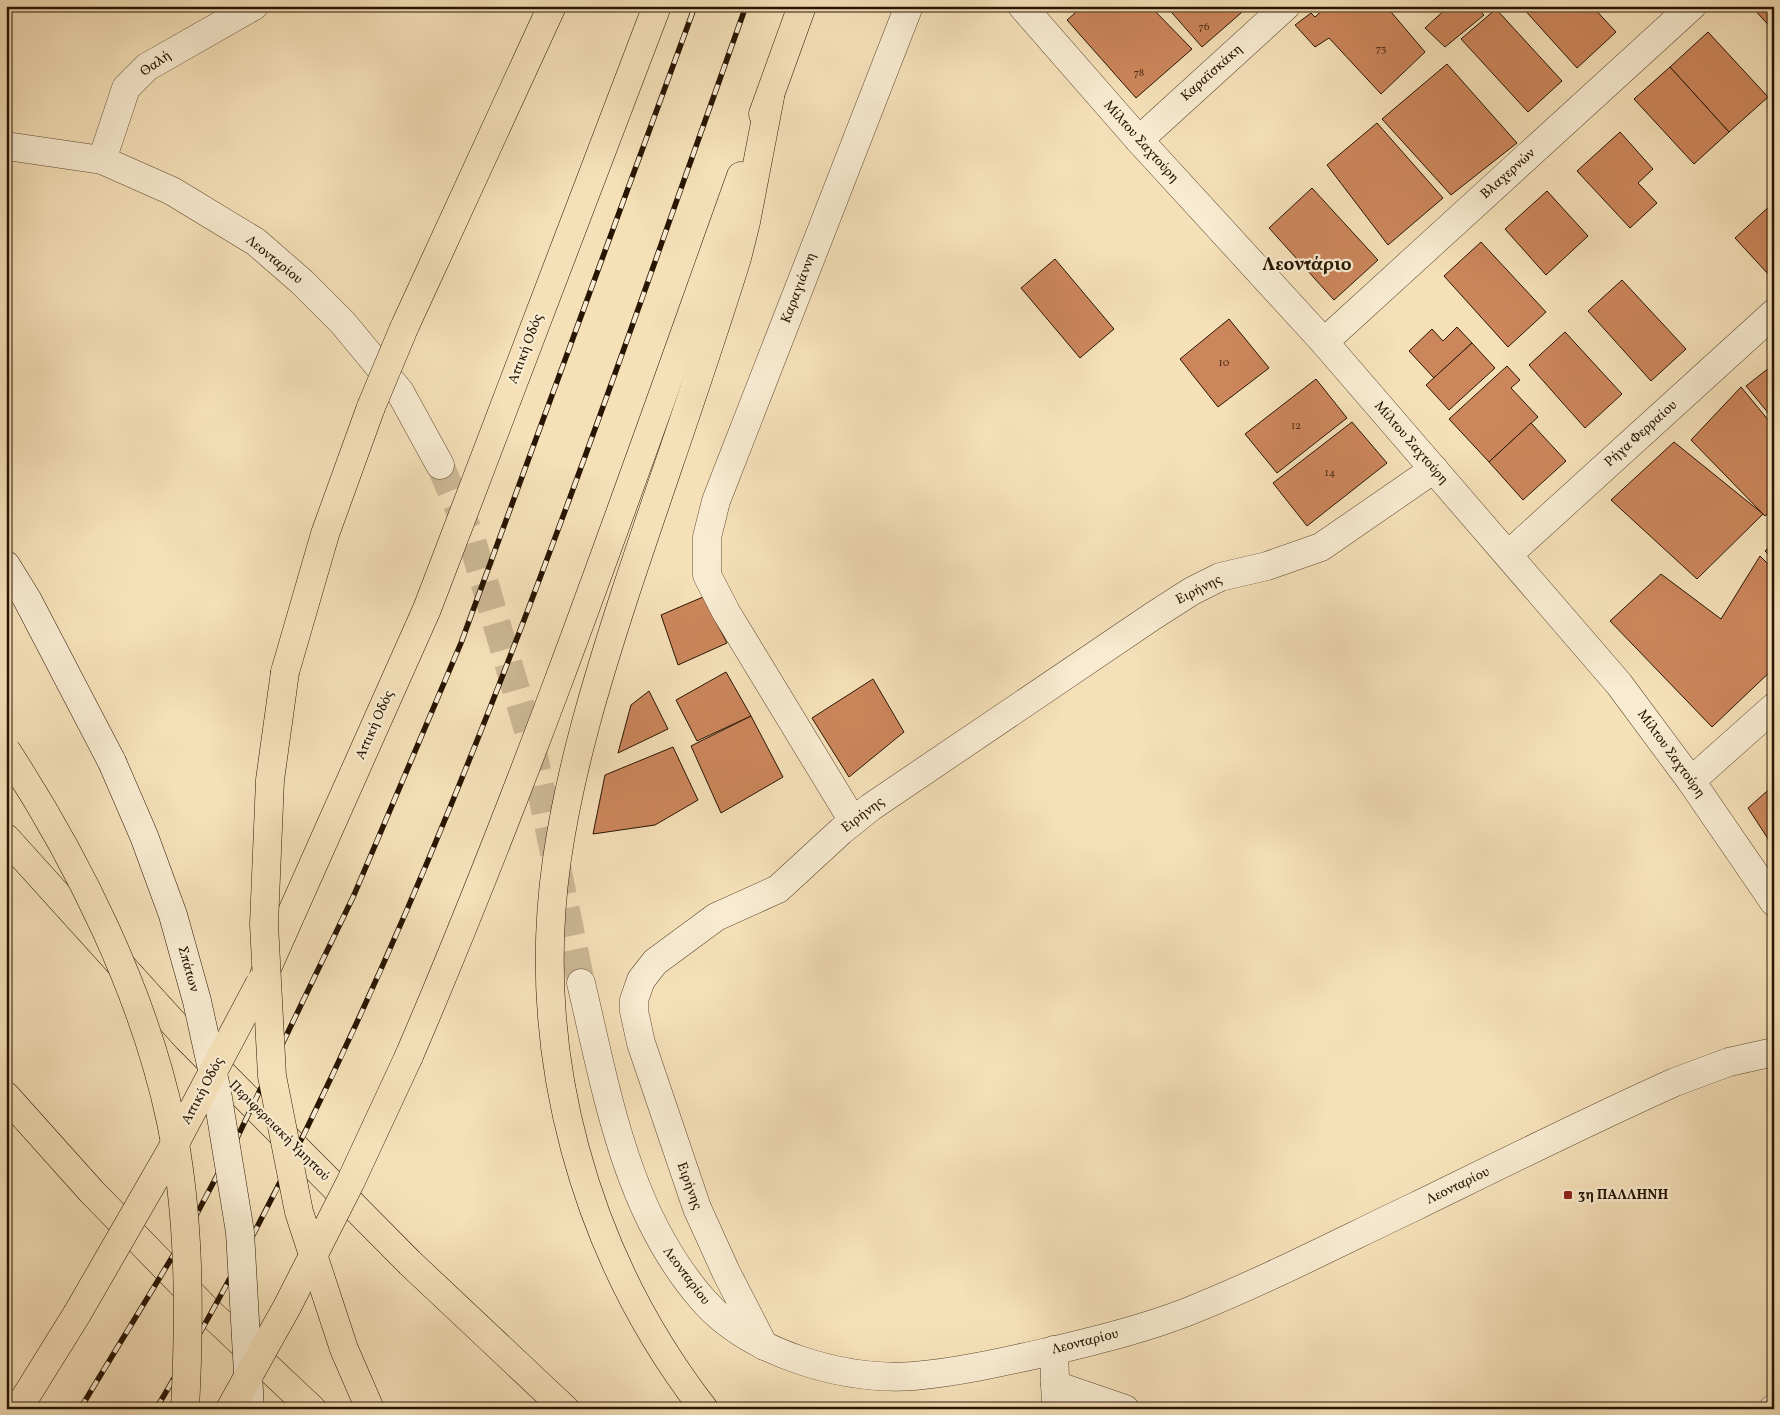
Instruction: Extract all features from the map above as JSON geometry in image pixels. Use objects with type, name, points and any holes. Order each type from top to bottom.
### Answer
[{"type":"highway","points":[[370,1409],[344,1349],[299,1212],[272,1076],[264,924],[270,780],[286,672],[326,534],[371,407],[404,328],[552,6]]},
{"type":"highway","name":"Αττική Οδός","points":[[18,1409],[77,1314],[172,1149],[260,982],[427,609],[657,6]]},
{"type":"highway","points":[[230,1409],[287,1307],[350,1183],[409,1056],[512,805],[802,6]]},
{"type":"highway","points":[[704,1409],[684,1384],[632,1297],[601,1231],[583,1182],[563,1097],[554,1033],[551,1006],[552,915],[557,859],[575,765],[619,613],[737,258],[746,222],[770,97]]},
{"type":"highway","points":[[6,750],[43,806],[91,897],[139,1013],[156,1067],[170,1122],[181,1188],[186,1251],[188,1356],[186,1409]]},
{"type":"highway","name":"Περιφερειακή Υμηττού","points":[[6,838],[187,1038],[410,1263],[566,1409]]},
{"type":"highway","points":[[6,1096],[92,1192],[202,1305],[312,1409]]},
{"type":"street","name":"Θαλή","points":[[102,160],[126,88],[147,67],[254,6]]},
{"type":"street","name":"Καραγιάννη","points":[[852,821],[726,612],[707,574],[707,538],[716,501],[910,6]]},
{"type":"street","name":"Μίλτου Σαχτούρη","points":[[1022,6],[1139,140],[1324,342],[1509,554],[1642,713],[1774,902]]},
{"type":"street","name":"Καραϊσκάκη","points":[[1139,140],[1286,6]]},
{"type":"street","name":"Βλαχερνών","points":[[1324,342],[1692,6]]},
{"type":"street","name":"Λεονταρίου","points":[[6,146],[102,160],[181,196],[256,242],[302,282],[343,323],[400,392],[440,465]]},
{"type":"street","name":"Ρήγα Φερραίου","points":[[1509,554],[1774,313]]},
{"type":"street","name":"Ειρήνης","points":[[764,1346],[726,1272],[697,1208],[641,1043],[634,1011],[634,1000],[642,980],[655,962],[716,917],[778,889],[852,821],[1034,695],[1192,591],[1220,577],[1267,566],[1321,547],[1434,469]]},
{"type":"street","name":"Σπάτων","points":[[6,565],[54,649],[112,762],[144,836],[173,916],[197,1001],[217,1092],[240,1232],[250,1409]]},
{"type":"street","points":[[1691,781],[1774,707]]},
{"type":"street","name":"Λεονταρίου","points":[[581,983],[624,1153],[658,1237],[671,1260],[704,1302],[722,1318],[764,1346],[832,1369],[883,1376],[913,1376],[972,1367],[1054,1350],[1100,1340],[1187,1312],[1294,1264],[1675,1082],[1730,1062],[1774,1052]]},
{"type":"street","points":[[1054,1350],[1056,1397],[1125,1409]]},
{"type":"building","points":[[1083,6],[1150,6],[1192,49],[1136,98],[1067,20]]},
{"type":"building","points":[[1166,6],[1249,6],[1202,47]]},
{"type":"building","points":[[1327,6],[1386,6],[1425,52],[1381,94],[1329,38],[1315,47],[1295,25],[1311,13],[1315,17]]},
{"type":"building","points":[[1449,6],[1475,6],[1484,15],[1445,47],[1425,28]]},
{"type":"building","points":[[1521,6],[1592,6],[1616,32],[1577,68]]},
{"type":"building","points":[[1751,6],[1774,6],[1774,31]]},
{"type":"building","points":[[1496,9],[1562,81],[1528,112],[1461,39]]},
{"type":"building","points":[[1708,32],[1768,97],[1729,132],[1670,67]]},
{"type":"building","points":[[1447,64],[1517,143],[1451,195],[1382,119]]},
{"type":"building","points":[[1670,67],[1729,132],[1694,164],[1634,99]]},
{"type":"building","points":[[1377,123],[1443,198],[1388,245],[1327,165]]},
{"type":"building","points":[[1620,132],[1653,169],[1638,183],[1657,203],[1630,228],[1577,171]]},
{"type":"building","points":[[1312,188],[1378,260],[1334,300],[1269,228]]},
{"type":"building","points":[[1547,191],[1588,236],[1546,275],[1505,229]]},
{"type":"building","points":[[1773,203],[1774,271],[1769,275],[1735,238]]},
{"type":"building","points":[[1481,242],[1546,312],[1508,347],[1444,276]]},
{"type":"building","points":[[1055,259],[1114,329],[1080,358],[1021,288]]},
{"type":"building","points":[[1622,280],[1686,349],[1651,381],[1588,311]]},
{"type":"building","points":[[1229,319],[1269,368],[1218,407],[1180,359]]},
{"type":"building","points":[[1457,327],[1472,343],[1434,378],[1409,351],[1432,329],[1443,341]]},
{"type":"building","points":[[1565,332],[1622,394],[1585,428],[1529,365]]},
{"type":"building","points":[[1472,343],[1495,368],[1449,410],[1426,385]]},
{"type":"building","points":[[1774,364],[1774,420],[1746,386]]},
{"type":"building","points":[[1507,366],[1520,380],[1511,388],[1538,417],[1489,462],[1449,419]]},
{"type":"building","points":[[1316,379],[1347,418],[1277,473],[1245,434]]},
{"type":"building","points":[[1741,387],[1774,427],[1774,508],[1765,516],[1691,440]]},
{"type":"building","points":[[1352,422],[1387,463],[1307,526],[1273,483]]},
{"type":"building","points":[[1531,423],[1566,461],[1523,500],[1489,462]]},
{"type":"building","points":[[1674,442],[1763,514],[1697,579],[1611,500]]},
{"type":"building","points":[[1774,543],[1774,560],[1765,551]]},
{"type":"building","points":[[1760,556],[1774,570],[1774,668],[1712,727],[1610,621],[1661,574],[1721,619]]},
{"type":"building","points":[[703,597],[727,643],[678,665],[661,615]]},
{"type":"building","points":[[726,672],[751,716],[697,741],[676,700]]},
{"type":"building","points":[[873,679],[904,732],[849,777],[812,718]]},
{"type":"building","points":[[649,691],[668,729],[618,753],[631,705]]},
{"type":"building","points":[[751,716],[783,777],[721,813],[691,746]]},
{"type":"building","points":[[673,747],[698,800],[655,825],[593,834],[605,775]]},
{"type":"building","points":[[1774,785],[1774,848],[1748,808]]},
{"type":"tunnel","points":[[440,465],[471,537],[530,737],[581,983]]},
{"type":"railway","points":[[80,1409],[185,1236],[236,1140],[354,895],[461,643],[695,6]]},
{"type":"railway","points":[[156,1409],[249,1243],[334,1073],[412,899],[484,722],[553,544],[746,6]]},
{"type":"place","name":"3η ΠΑΛΛΗΝΗ","points":[[1568,1195]]},
{"type":"district","name":"Λεοντάριο","points":[[1307,265]]}]
